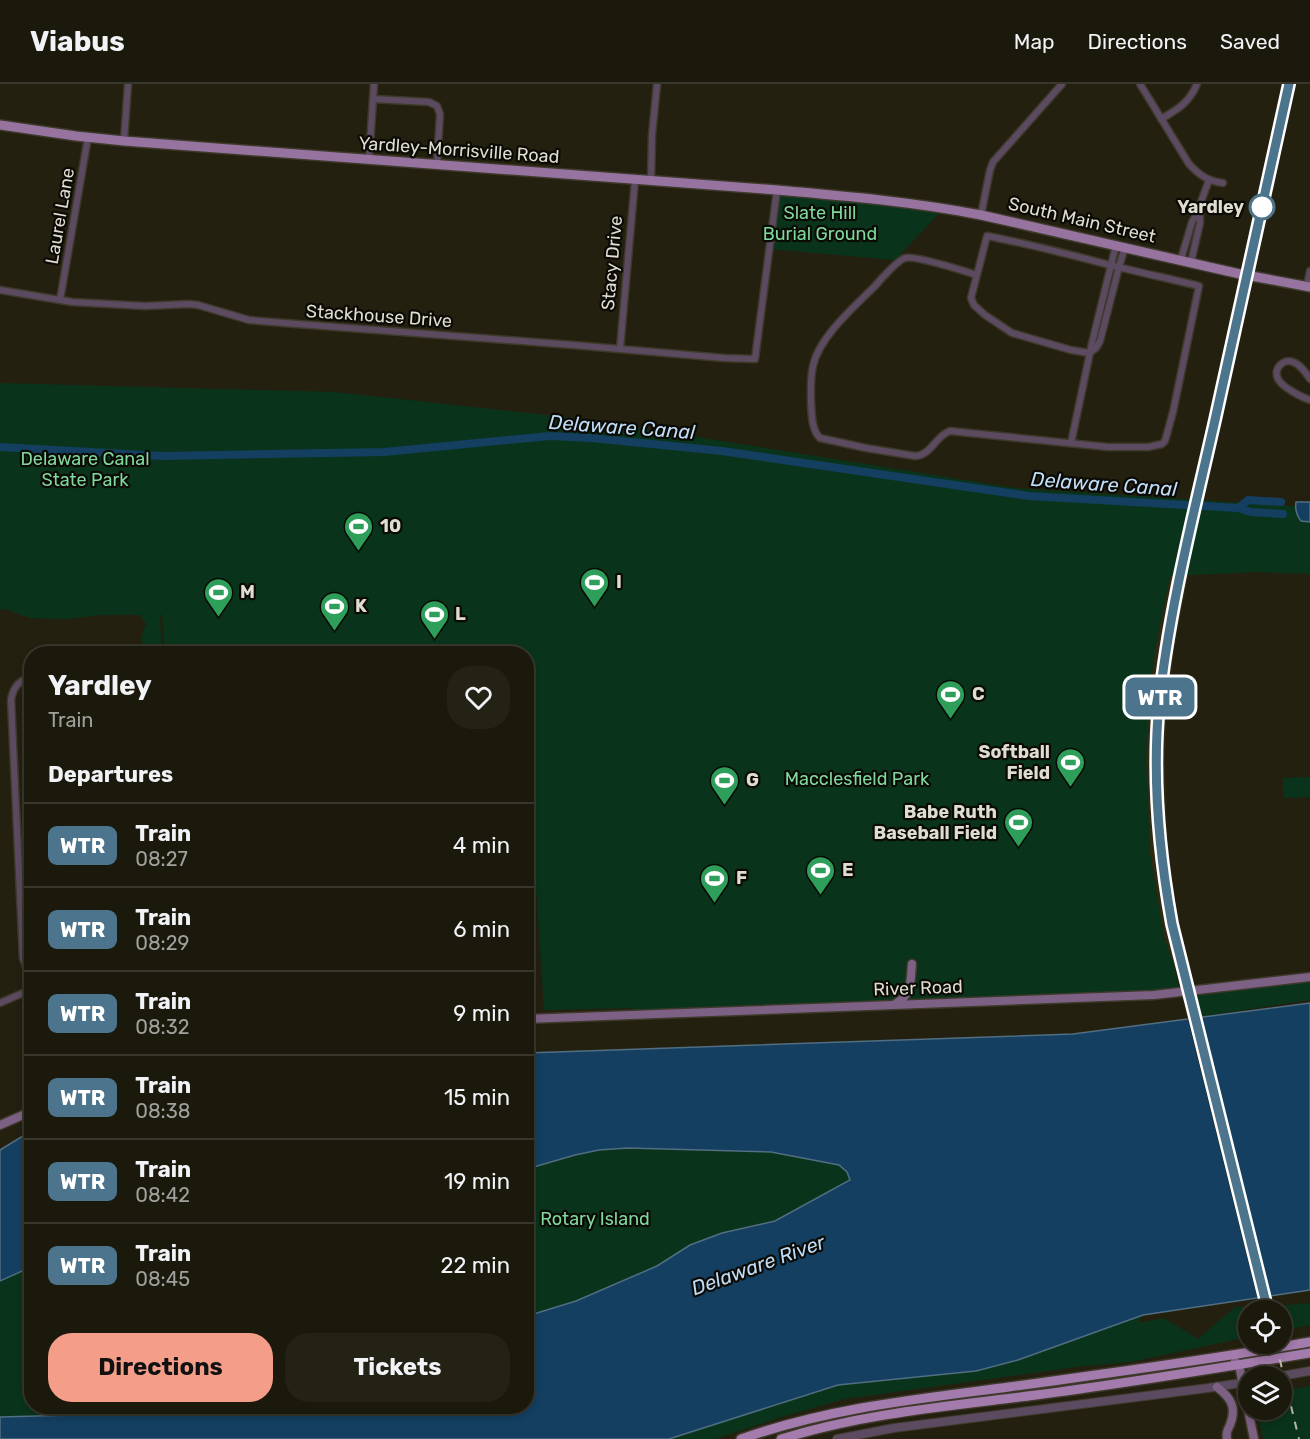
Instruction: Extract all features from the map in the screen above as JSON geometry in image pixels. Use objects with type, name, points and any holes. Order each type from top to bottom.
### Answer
[{"type":"highway","points":[[741,1439],[803,1420],[873,1405],[1230,1356],[1310,1342]]},
{"type":"highway","points":[[781,1439],[828,1425],[879,1415],[1107,1386],[1310,1353]]},
{"type":"main road","name":"Yardley-Morrisville Road","points":[[0,125],[88,138],[777,190],[915,204]]},
{"type":"main road","name":"South Main Street","points":[[915,204],[981,215],[1240,273]]},
{"type":"main road","points":[[1251,276],[1309,286]]},
{"type":"main road","points":[[892,1005],[905,998],[908,993],[912,964],[913,1005]]},
{"type":"main road","name":"River Road","points":[[534,1019],[1154,995],[1310,977]]},
{"type":"main road","points":[[0,1125],[24,1114]]},
{"type":"main road","points":[[1230,1356],[1239,1365]]},
{"type":"main road","points":[[1217,1387],[1228,1396],[1232,1404],[1233,1413],[1226,1433],[1227,1439]]},
{"type":"main road","points":[[1251,1420],[1254,1439]]},
{"type":"street","points":[[124,141],[129,84]]},
{"type":"street","points":[[369,159],[374,84]]},
{"type":"street","points":[[651,181],[652,135],[657,84]]},
{"type":"street","points":[[981,215],[993,162],[1062,84]]},
{"type":"street","points":[[1140,84],[1189,164],[1196,172],[1209,180],[1222,183]]},
{"type":"street","points":[[1161,119],[1186,103],[1197,84]]},
{"type":"street","points":[[373,99],[429,102],[437,106],[440,114],[437,165]]},
{"type":"street","name":"Laurel Lane","points":[[60,300],[88,138]]},
{"type":"street","name":"Stacy Drive","points":[[620,349],[635,180]]},
{"type":"street","points":[[1191,262],[1200,223],[1200,210],[1209,180]]},
{"type":"street","name":"Stackhouse Drive","points":[[0,290],[60,300],[145,306],[198,305],[249,320],[755,359],[777,190]]},
{"type":"street","points":[[1181,259],[1191,222],[1200,210]]},
{"type":"street","points":[[977,275],[953,267],[909,258],[901,260],[842,319],[816,355],[811,379],[813,425],[820,438],[915,456],[928,451],[942,434],[950,430],[1132,448],[1162,444],[1165,441],[1173,412],[1199,286],[1119,267],[1069,254],[987,236],[977,275],[971,298],[974,305],[985,315],[1012,333],[1089,353],[1100,341],[1119,267],[1121,246]]},
{"type":"street","points":[[1071,443],[1089,353],[1111,265],[1121,246]]},
{"type":"street","points":[[1309,286],[1310,271]]},
{"type":"street","points":[[1310,380],[1299,366],[1292,362],[1288,361],[1277,368],[1278,381],[1310,400]]},
{"type":"street","points":[[24,679],[14,689],[11,700],[24,961]]},
{"type":"street","points":[[0,1003],[24,992]]},
{"type":"street","points":[[1292,1374],[1310,1371]]},
{"type":"street","points":[[837,1439],[894,1428],[1238,1383]]},
{"type":"shaded area","points":[[1181,523],[1200,527],[1188,576],[1167,702],[1165,759],[1167,850],[1185,966],[1175,969],[1164,938],[1150,854],[1146,760],[1148,700],[1156,645]]},
{"type":"green space","name":"Slate Hill Burial Ground","points":[[777,190],[944,208],[895,260],[769,249]]},
{"type":"green space","points":[[0,383],[334,392],[584,419],[1015,488],[1310,506],[1310,574],[1259,572],[1170,576],[1148,700],[1146,760],[1150,854],[1164,937],[1175,969],[1179,990],[635,1011],[634,1008],[544,1010],[534,858],[534,646],[164,646],[162,613],[160,616],[162,646],[144,646],[141,638],[146,624],[140,615],[102,615],[66,619],[30,618],[4,609],[0,610]]},
{"type":"green space","points":[[1310,777],[1310,797],[1284,798],[1283,778]]},
{"type":"green space","points":[[1310,977],[1310,1000],[1192,1018],[1188,992]]},
{"type":"green space","name":"Rotary Island","points":[[628,1148],[771,1152],[839,1165],[847,1172],[850,1180],[775,1221],[722,1233],[690,1245],[657,1266],[576,1301],[534,1314],[534,1167],[599,1150]]},
{"type":"green space","points":[[24,1270],[24,1414],[80,1414],[0,1417],[0,1281]]},
{"type":"green space","points":[[1310,1303],[1310,1325],[1292,1329],[1292,1305]]},
{"type":"green space","points":[[1235,1307],[1238,1307],[1238,1339],[1131,1362],[1084,1366],[845,1399],[715,1439],[669,1439],[838,1385],[976,1371],[1018,1360],[1143,1315],[1138,1323],[1164,1318],[1198,1339]]},
{"type":"green space","points":[[1310,1386],[1310,1439],[1263,1439],[1259,1420],[1292,1420],[1292,1389]]},
{"type":"water","points":[[1296,502],[1310,502],[1310,522],[1301,521],[1297,515]]},
{"type":"water","name":"Delaware River","points":[[1310,1003],[1310,1290],[1143,1315],[1018,1360],[976,1371],[838,1385],[669,1439],[0,1439],[0,1417],[80,1414],[534,1414],[534,1314],[576,1301],[657,1266],[690,1245],[722,1233],[775,1221],[850,1180],[847,1172],[839,1165],[771,1152],[628,1148],[599,1150],[534,1167],[534,1053],[1073,1034]]},
{"type":"water","points":[[24,1135],[24,1270],[0,1281],[0,1150]]},
{"type":"pier","points":[[1197,1015],[1268,1299],[1258,1300],[1187,1016]]},
{"type":"waterway","name":"Delaware Canal","points":[[0,447],[163,456],[384,452],[550,436],[591,438],[722,451],[1029,496],[1238,508],[1251,512],[1283,514]]},
{"type":"waterway","name":"Delaware Canal","points":[[1238,508],[1248,500],[1281,502]]},
{"type":"railway","points":[[1265,1300],[1172,924],[1160,829],[1157,732],[1170,628],[1289,84]]},
{"type":"railway","points":[[1278,1354],[1299,1439]]},
{"type":"train","name":"WTR","points":[[1265,1300],[1172,924],[1159,832],[1157,761],[1159,704],[1170,627],[1289,84]]},
{"type":"place","name":"Yardley","points":[[1262,207]]},
{"type":"place","name":"10","points":[[359,552]]},
{"type":"place","name":"I","points":[[595,608]]},
{"type":"place","name":"M","points":[[219,618]]},
{"type":"place","name":"K","points":[[334,632]]},
{"type":"place","name":"L","points":[[434,640]]},
{"type":"place","name":"C","points":[[951,720]]},
{"type":"place","name":"Softball Field","points":[[1071,788]]},
{"type":"place","name":"G","points":[[725,806]]},
{"type":"place","name":"Babe Ruth Baseball Field","points":[[1018,848]]},
{"type":"place","name":"E","points":[[821,896]]},
{"type":"place","name":"F","points":[[715,904]]},
{"type":"park label","name":"Delaware Canal State Park","points":[[85,469]]},
{"type":"park label","name":"Macclesfield Park","points":[[857,779]]}]
